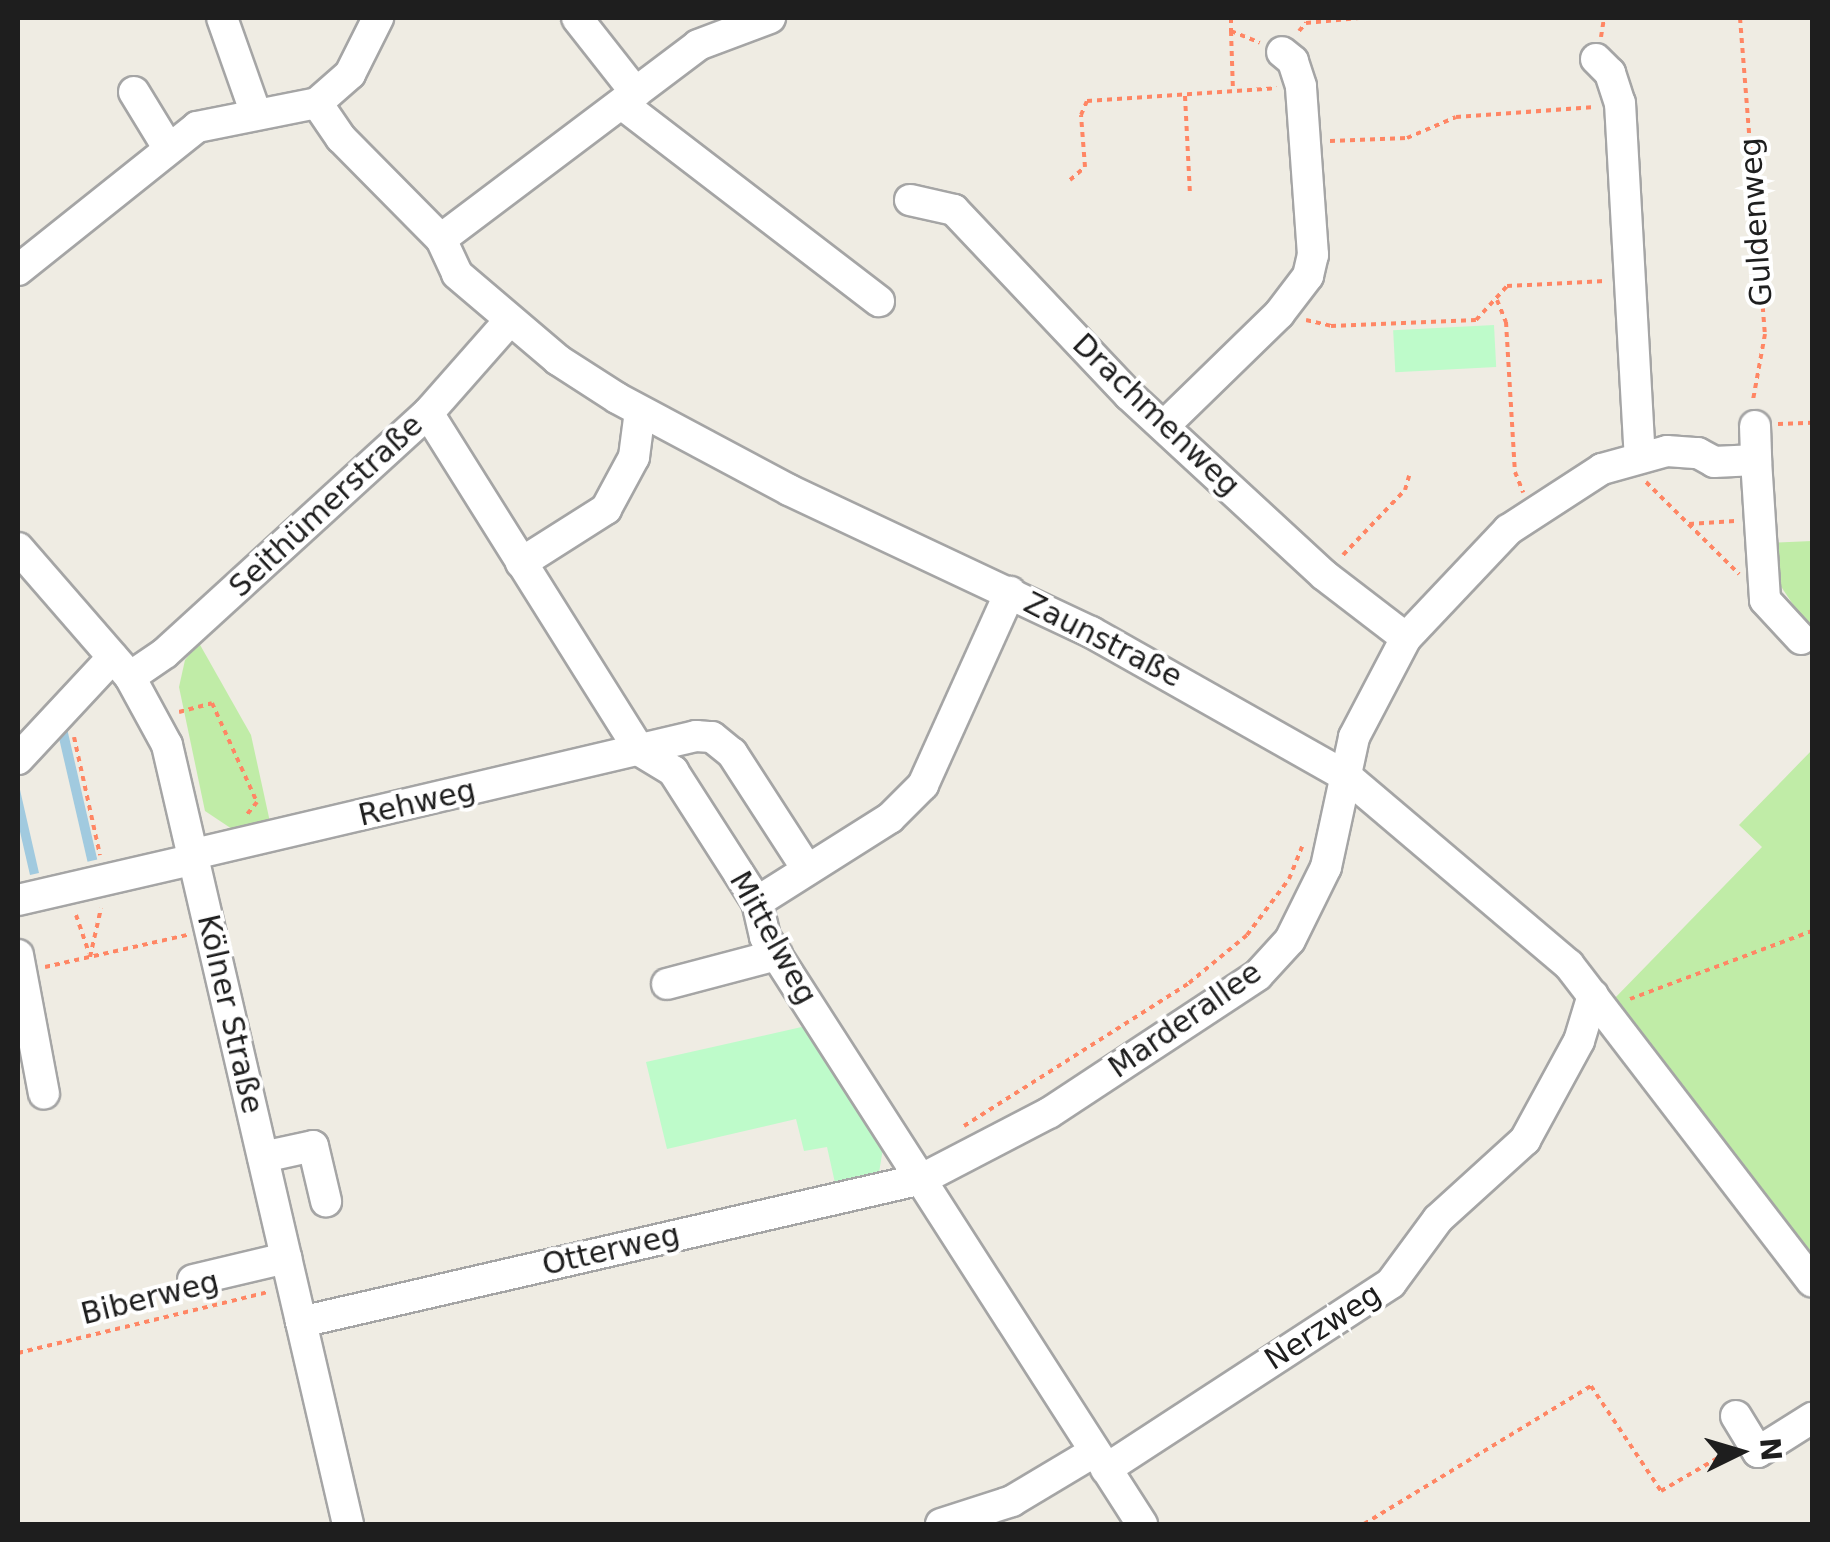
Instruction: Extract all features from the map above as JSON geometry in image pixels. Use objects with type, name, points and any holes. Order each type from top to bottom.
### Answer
[{"type":"street","points":[[222,18],[256,114]]},
{"type":"street","points":[[24,252],[167,146],[207,122],[317,103],[345,80],[378,18]]},
{"type":"street","points":[[578,18],[629,99],[879,302]]},
{"type":"street","points":[[441,238],[698,45],[770,18]]},
{"type":"street","points":[[1166,424],[1288,304],[1314,255],[1302,86],[1293,61],[1282,52]]},
{"type":"street","points":[[1596,60],[1610,74],[1620,103],[1630,279],[1632,458],[1698,453],[1714,462],[1756,460]]},
{"type":"street","points":[[134,92],[167,146]]},
{"type":"street","name":"Zaunstraße","points":[[317,103],[341,138],[441,238],[457,274],[510,321],[640,411],[789,490],[1010,592],[1215,698],[1346,776],[1608,998],[1812,1282]]},
{"type":"street","name":"Drachmenweg","points":[[910,200],[954,210],[1129,395],[1166,424],[1324,575],[1406,638]]},
{"type":"street","name":"Seithümerstraße","points":[[18,759],[68,708],[121,667],[165,653],[428,412],[510,321]]},
{"type":"street","points":[[521,563],[606,509],[634,457],[640,411]]},
{"type":"street","name":"Mittelweg","points":[[428,412],[640,751],[673,771],[757,902],[777,955],[1142,1524]]},
{"type":"street","points":[[1754,426],[1765,600],[1801,639]]},
{"type":"street","name":"Marderallee","points":[[922,1179],[1049,1113],[1258,975],[1308,912],[1340,824],[1354,736],[1406,638],[1535,508],[1632,458]]},
{"type":"street","name":"Kölner Straße","points":[[18,548],[121,667],[156,721],[195,856],[348,1524]]},
{"type":"street","points":[[757,902],[890,818],[923,785],[1010,592]]},
{"type":"street","name":"Rehweg","points":[[18,900],[249,841],[696,736],[721,742],[807,869]]},
{"type":"street","points":[[667,984],[777,955]]},
{"type":"street","points":[[18,964],[44,1094]]},
{"type":"street","name":"Nerzweg","points":[[941,1524],[1012,1501],[1100,1461],[1391,1283],[1438,1219],[1525,1140],[1579,1041],[1608,998]]},
{"type":"street","points":[[263,1157],[313,1146],[326,1201]]},
{"type":"street","name":"Otterweg","points":[[301,1322],[922,1179]]},
{"type":"street","points":[[194,1280],[290,1272]]},
{"type":"street","points":[[1743,1427],[1758,1452],[1812,1418]]},
{"type":"path","name":"Guldenweg","points":[[1740,18],[1765,334],[1752,387],[1754,426]]},
{"type":"path","points":[[1231,31],[1233,91]]},
{"type":"path","points":[[1070,180],[1085,166],[1080,115],[1087,102],[1302,86]]},
{"type":"path","points":[[1185,96],[1190,194]]},
{"type":"path","points":[[1305,142],[1408,138],[1456,116],[1620,103]]},
{"type":"path","points":[[1288,304],[1309,322],[1331,326],[1476,320],[1507,286],[1630,279]]},
{"type":"path","points":[[1496,298],[1506,322],[1514,472],[1535,508]]},
{"type":"path","points":[[1632,458],[1688,524],[1765,600]]},
{"type":"path","points":[[1324,575],[1405,490],[1408,476]]},
{"type":"path","points":[[1688,524],[1759,519]]},
{"type":"path","points":[[156,721],[212,703],[257,802],[244,814],[249,841]]},
{"type":"path","points":[[68,708],[106,880],[90,958]]},
{"type":"path","points":[[959,1130],[1188,984],[1247,935],[1289,879],[1306,836]]},
{"type":"path","points":[[68,888],[90,958]]},
{"type":"path","points":[[18,964],[90,958],[211,930]]},
{"type":"path","points":[[1608,998],[1812,931]]},
{"type":"path","points":[[146,935],[148,944]]},
{"type":"path","name":"Biberweg","points":[[18,1353],[290,1272]]},
{"type":"path","points":[[1364,1524],[1591,1386],[1661,1491],[1743,1427]]},
{"type":"green space","points":[[1494,325],[1496,367],[1395,372],[1393,330]]},
{"type":"green space","points":[[1812,541],[1812,633],[1770,570],[1768,543]]},
{"type":"green space","points":[[199,643],[251,735],[270,822],[232,829],[205,811],[179,687],[185,660]]},
{"type":"green space","points":[[1812,750],[1812,1271],[1612,1001],[1762,847],[1739,825]]},
{"type":"green space","points":[[806,1026],[883,1148],[879,1173],[835,1183],[827,1147],[804,1151],[796,1119],[667,1149],[646,1062]]},
{"type":"water","points":[[66,724],[97,859],[88,862],[56,726]]},
{"type":"water","points":[[18,781],[39,873],[30,875],[18,823]]}]
